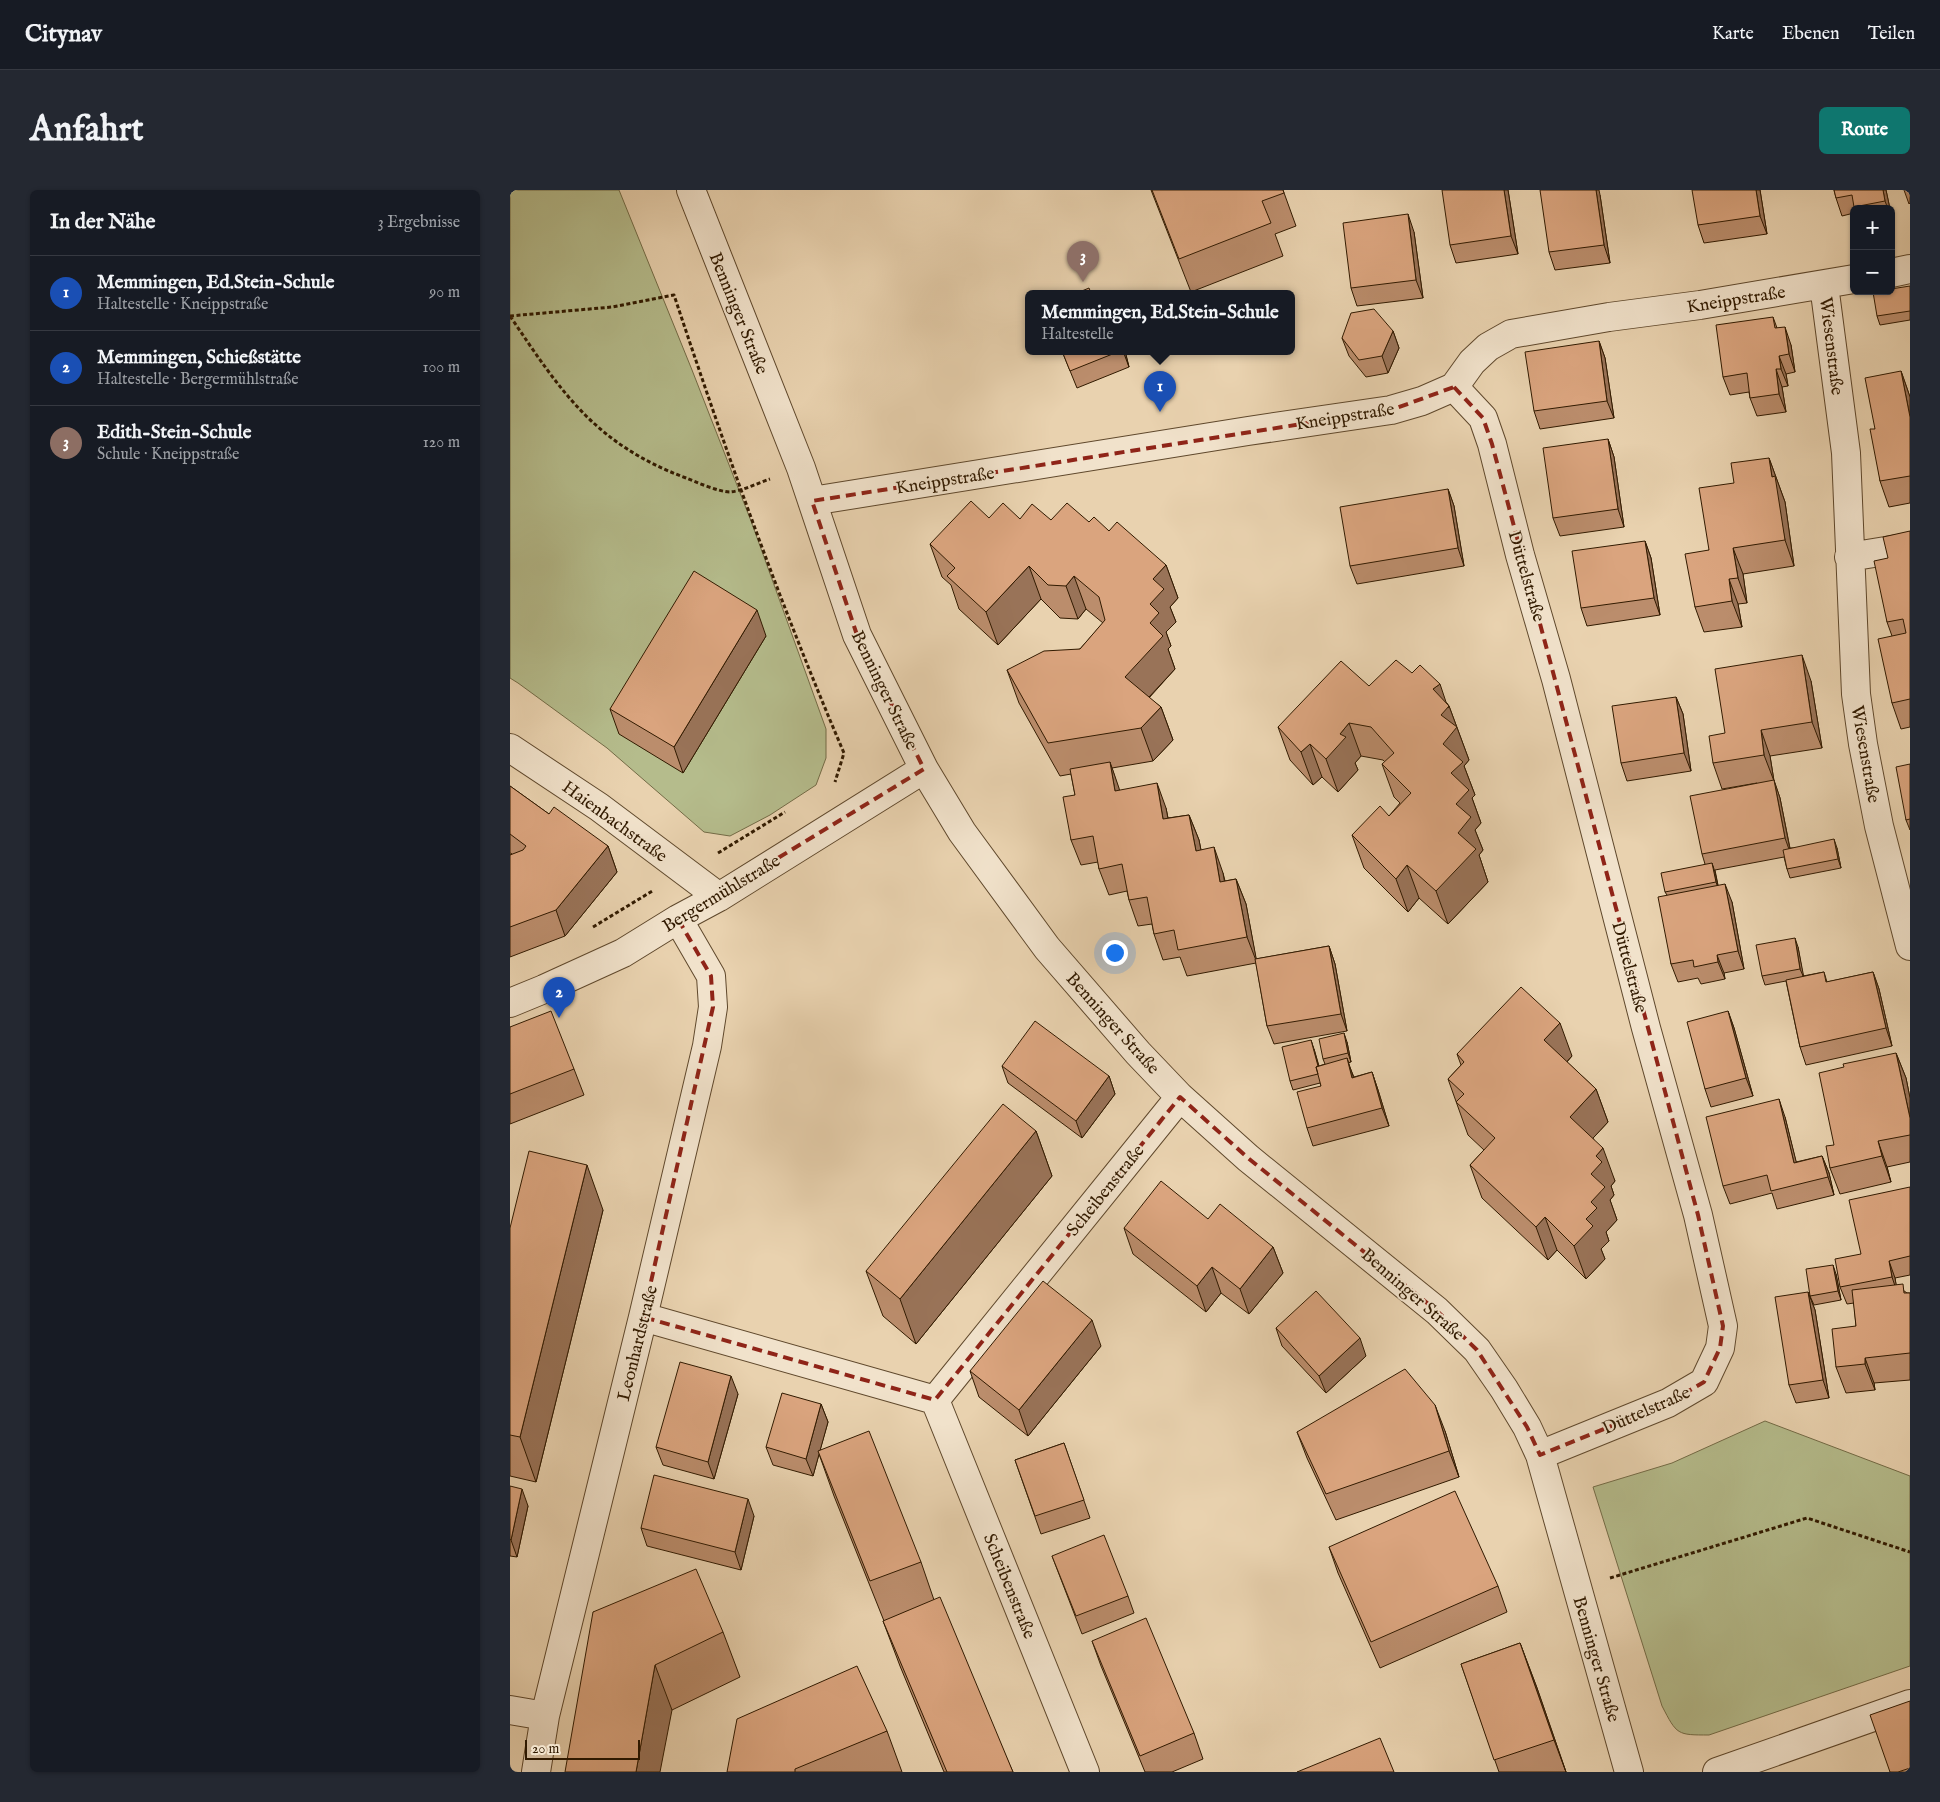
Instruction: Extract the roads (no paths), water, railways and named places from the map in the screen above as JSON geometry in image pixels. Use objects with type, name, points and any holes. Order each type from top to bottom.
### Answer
[{"type":"street","name":"Benninger Straße","points":[[691,190],[801,468],[857,635],[924,769],[962,832],[1047,948],[1138,1053],[1180,1097],[1248,1158],[1437,1311],[1477,1350],[1522,1419],[1540,1455],[1629,1772]]},
{"type":"street","points":[[1895,271],[1910,269]]},
{"type":"street","name":"Kneippstraße","points":[[812,501],[1248,431],[1392,410],[1422,401],[1454,387],[1477,357],[1488,347],[1511,334],[1850,280]]},
{"type":"street","name":"Wiesenstraße","points":[[1824,284],[1846,452],[1856,694],[1863,744],[1879,826],[1910,946]]},
{"type":"street","name":"Düttelstraße","points":[[1454,387],[1483,418],[1492,444],[1520,555],[1556,678],[1641,1009],[1693,1197],[1723,1326],[1720,1348],[1704,1382],[1668,1404],[1540,1455]]},
{"type":"street","points":[[1849,557],[1910,547]]},
{"type":"street","name":"Haienbachstraße","points":[[510,748],[600,808],[719,897]]},
{"type":"street","name":"Bergermühlstraße","points":[[510,1002],[544,989],[623,953],[678,919],[719,897],[924,769]]},
{"type":"street","name":"Leonhardstraße","points":[[536,1772],[545,1716],[707,1046],[713,1007],[711,976],[678,919]]},
{"type":"street","name":"Scheibenstraße","points":[[1085,1772],[935,1400],[1180,1097]]},
{"type":"street","points":[[643,1317],[935,1400]]},
{"type":"street","points":[[1717,1772],[1910,1704]]},
{"type":"street","points":[[510,1710],[545,1716]]},
{"type":"place","name":"Edith-Stein-Schule","points":[[1083,282]]},
{"type":"place","name":"Memmingen, Ed.Stein-Schule","points":[[1160,412]]},
{"type":"place","name":"Memmingen, Schießstätte","points":[[559,1018]]}]
